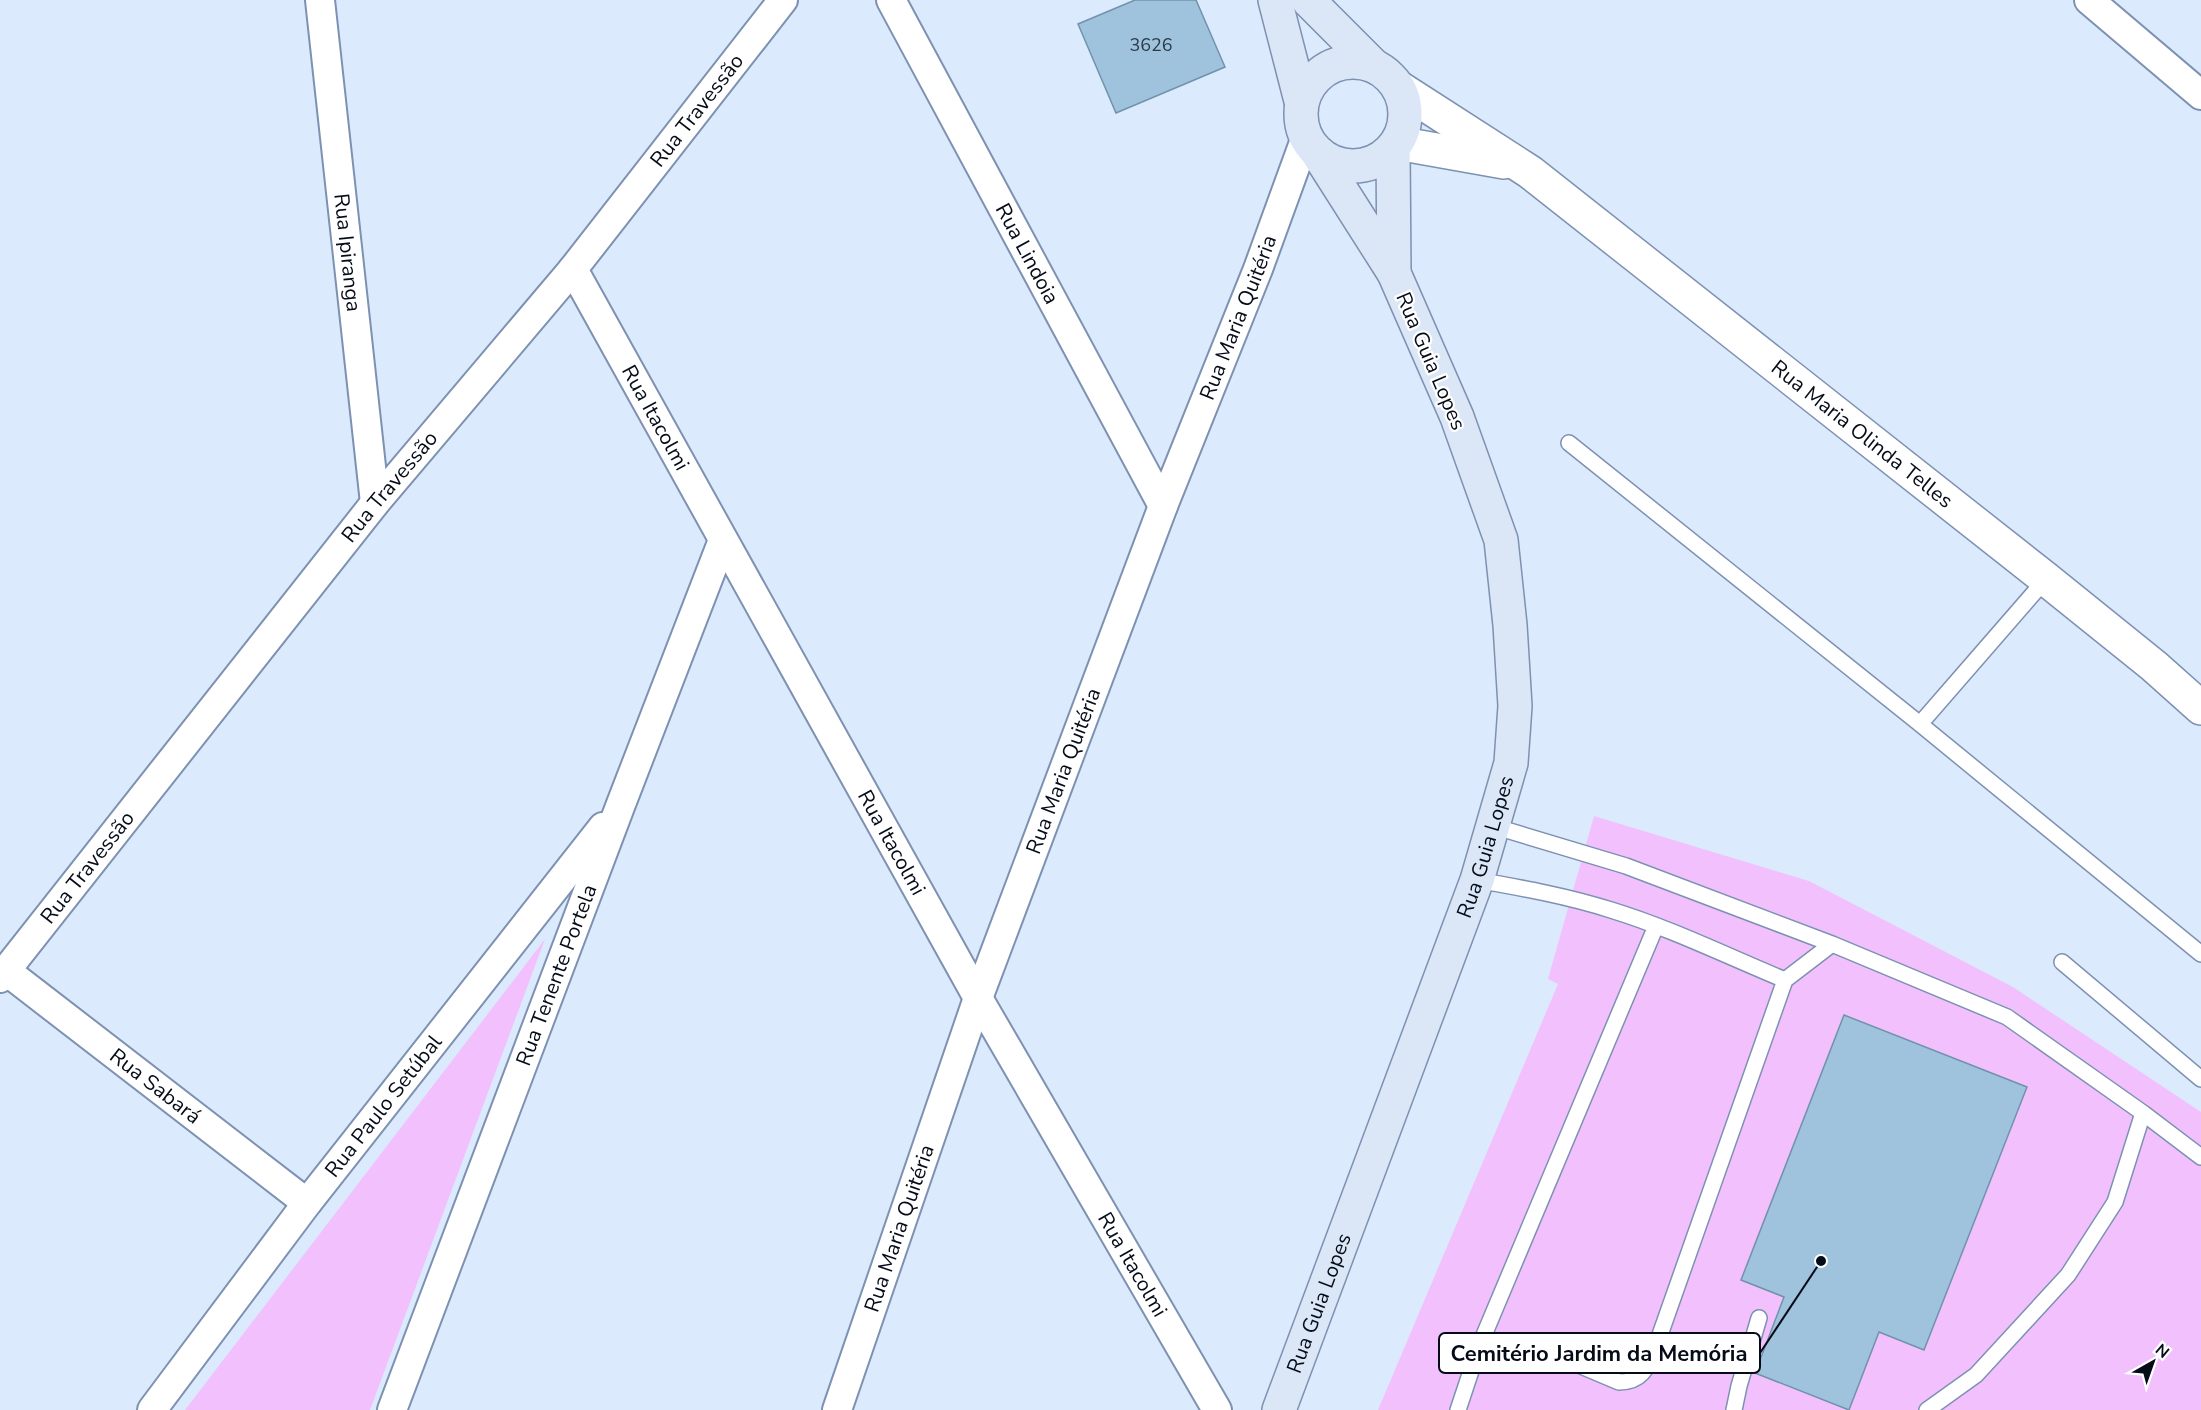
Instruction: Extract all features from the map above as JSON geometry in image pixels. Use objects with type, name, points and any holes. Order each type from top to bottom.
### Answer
[{"type":"main road","points":[[1275,0],[1301,101],[1300,120],[1311,145],[1334,163],[1355,167],[1376,162],[1395,146],[1403,130],[1406,116],[1404,101],[1398,87],[1389,76],[1374,66],[1308,0]]},
{"type":"main road","points":[[1301,101],[1308,85],[1321,72],[1338,63],[1355,61],[1374,66]]},
{"type":"main road","name":"Rua Guia Lopes","points":[[1279,1410],[1477,880],[1511,763],[1515,706],[1510,625],[1500,540],[1456,417],[1394,273],[1311,145]]},
{"type":"main road","name":"Rua Guia Lopes","points":[[1394,273],[1395,146]]},
{"type":"street","name":"Rua Ipiranga","points":[[320,0],[375,503]]},
{"type":"street","name":"Rua Travessão","points":[[2,974],[375,503],[573,269],[783,0]]},
{"type":"street","name":"Rua Lindoia","points":[[891,0],[1163,506]]},
{"type":"street","points":[[2089,0],[2201,95]]},
{"type":"street","name":"Rua Maria Olinda Telles","points":[[1398,87],[1520,165],[2046,579],[2154,666],[2201,708]]},
{"type":"street","name":"Rua Maria Quitéria","points":[[837,1410],[978,998],[1163,506],[1258,269],[1311,145]]},
{"type":"street","name":"Rua Maria Olinda Telles","points":[[1395,146],[1520,165]]},
{"type":"street","name":"Rua Itacolmi","points":[[573,269],[978,998],[1216,1410]]},
{"type":"street","name":"Rua Tenente Portela","points":[[392,1410],[723,540]]},
{"type":"street","name":"Rua Paulo Setúbal","points":[[152,1410],[307,1203],[621,804]]},
{"type":"street","name":"Rua Sabará","points":[[2,974],[307,1203]]},
{"type":"lane","points":[[1569,443],[1920,724],[2201,954]]},
{"type":"lane","points":[[1920,724],[2046,579]]},
{"type":"lane","points":[[1493,826],[1626,866],[1832,944],[2007,1017],[2201,1157]]},
{"type":"lane","points":[[1477,880],[1557,894],[1611,910],[1656,926],[1785,980]]},
{"type":"lane","points":[[1458,1410],[1479,1347],[1656,926]]},
{"type":"lane","points":[[1479,1347],[1520,1360],[1555,1355],[1619,1382],[1630,1382],[1639,1377],[1648,1365],[1655,1349],[1785,980],[1832,944]]},
{"type":"lane","points":[[2062,962],[2201,1079]]},
{"type":"lane","points":[[1927,1410],[1976,1375],[2068,1275],[2115,1202],[2143,1113]]},
{"type":"lane","points":[[1734,1410],[1759,1318]]},
{"type":"shaded area","points":[[1594,816],[1809,881],[2013,987],[2201,1112],[2201,1410],[1378,1410],[1558,984],[1548,979]]},
{"type":"shaded area","points":[[545,939],[370,1410],[185,1410]]},
{"type":"building","points":[[1135,0],[1196,0],[1225,67],[1116,113],[1078,24]]},
{"type":"building","points":[[1844,1015],[2027,1087],[1924,1350],[1879,1332],[1849,1410],[1755,1373],[1784,1297],[1741,1280]]},
{"type":"place","name":"Cemitério Jardim da Memória","points":[[1821,1261]]}]
